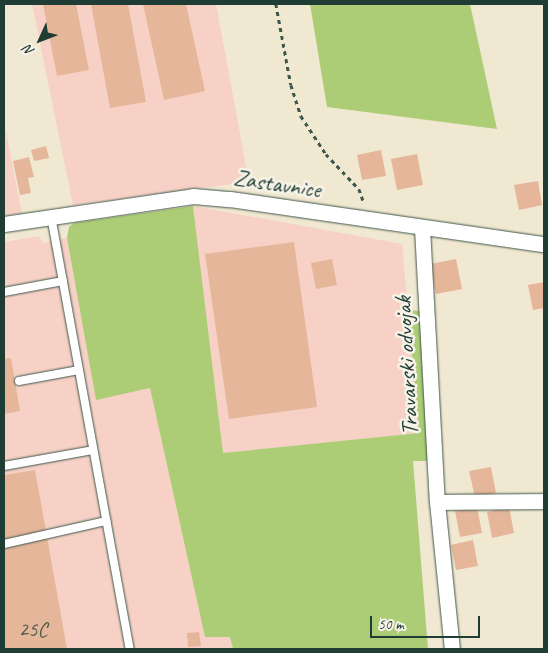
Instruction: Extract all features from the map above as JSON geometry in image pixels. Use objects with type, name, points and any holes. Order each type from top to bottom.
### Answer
[{"type":"street","name":"Zastavnice","points":[[4,224],[193,196],[230,199],[544,244]]},
{"type":"street","name":"Travarski odvojak","points":[[422,228],[437,502],[452,649]]},
{"type":"street","points":[[437,502],[544,501]]},
{"type":"lane","points":[[51,216],[130,649]]},
{"type":"lane","points":[[4,292],[63,281]]},
{"type":"lane","points":[[19,380],[79,370]]},
{"type":"lane","points":[[4,466],[93,450]]},
{"type":"lane","points":[[4,544],[106,521]]},
{"type":"path","points":[[276,4],[291,85],[301,116],[326,154],[358,189],[364,202],[366,220]]},
{"type":"shaded area","points":[[32,4],[216,4],[249,182],[73,205]]},
{"type":"shaded area","points":[[4,122],[22,213],[4,216]]},
{"type":"shaded area","points":[[193,206],[402,244],[419,433],[223,453]]},
{"type":"shaded area","points":[[39,236],[43,243],[67,238],[96,399],[150,388],[205,637],[230,637],[233,649],[4,649],[4,242]]},
{"type":"green space","points":[[310,4],[470,4],[497,129],[327,107]]},
{"type":"green space","points":[[193,206],[223,453],[419,433],[408,310],[421,311],[430,461],[413,461],[428,649],[233,649],[230,637],[205,637],[150,388],[96,400],[67,238],[69,227],[74,223]]},
{"type":"building","points":[[43,4],[76,4],[89,70],[57,76]]},
{"type":"building","points":[[91,4],[128,4],[146,102],[110,108]]},
{"type":"building","points":[[143,4],[186,4],[205,91],[164,100]]},
{"type":"building","points":[[46,146],[49,158],[34,161],[31,150]]},
{"type":"building","points":[[381,150],[386,176],[362,180],[357,155]]},
{"type":"building","points":[[417,154],[423,185],[397,190],[391,159]]},
{"type":"building","points":[[29,157],[34,177],[28,178],[31,193],[20,195],[13,161]]},
{"type":"building","points":[[538,181],[542,205],[519,210],[514,185]]},
{"type":"building","points":[[294,242],[317,407],[229,419],[205,254]]},
{"type":"building","points":[[332,259],[337,285],[316,289],[311,263]]},
{"type":"building","points":[[456,259],[462,289],[436,294],[430,264]]},
{"type":"building","points":[[544,282],[544,308],[533,310],[528,285]]},
{"type":"building","points":[[11,358],[20,411],[4,414],[4,359]]},
{"type":"building","points":[[491,467],[496,493],[475,497],[469,471]]},
{"type":"building","points":[[35,470],[67,649],[4,649],[4,475]]},
{"type":"building","points":[[477,507],[482,533],[460,537],[455,511]]},
{"type":"building","points":[[509,507],[514,533],[492,538],[487,512]]},
{"type":"building","points":[[473,540],[478,566],[456,570],[451,545]]},
{"type":"building","points":[[199,632],[201,646],[188,647],[187,633]]}]
